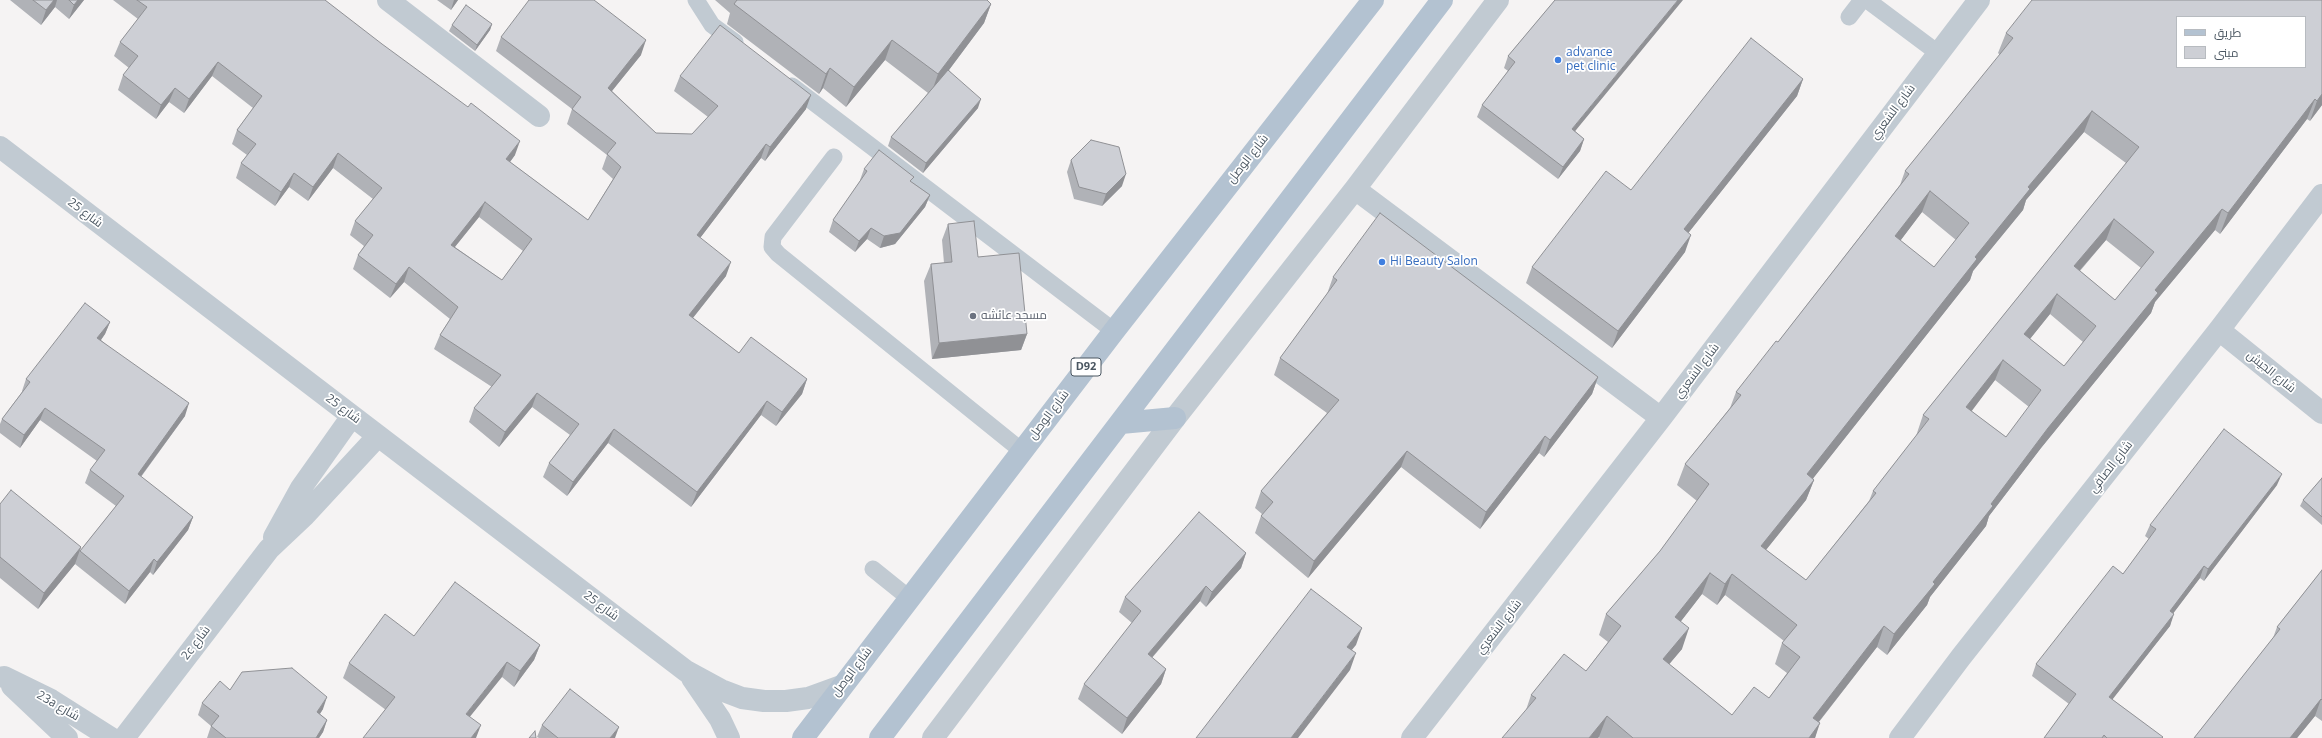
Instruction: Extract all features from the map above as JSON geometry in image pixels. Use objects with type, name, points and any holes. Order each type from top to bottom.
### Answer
[{"type":"main road","name":"شارع الوصل","points":[[803,738],[841,686],[1114,331],[1373,0]]},
{"type":"main road","points":[[880,738],[1442,0]]},
{"type":"main road","points":[[1121,423],[1175,418]]},
{"type":"street","points":[[388,0],[539,116]]},
{"type":"street","points":[[933,738],[1175,418],[1355,189],[1498,0]]},
{"type":"street","name":"شارع الشعري","points":[[1412,738],[1661,418],[1979,0]]},
{"type":"street","name":"شارع 25","points":[[0,147],[686,671],[721,690],[742,698],[764,701],[786,701],[808,698],[841,686]]},
{"type":"street","points":[[1355,189],[1661,418]]},
{"type":"street","name":"شارع الصافي","points":[[1900,738],[1961,657],[2220,330],[2322,195]]},
{"type":"street","name":"شارع الجيش","points":[[2220,330],[2322,413]]},
{"type":"street","name":"2c شارع","points":[[269,549],[292,502],[352,416]]},
{"type":"street","name":"2c شارع","points":[[124,738],[269,549],[304,516],[378,436]]},
{"type":"street","name":"شارع 25","points":[[686,671],[720,719],[729,738]]},
{"type":"street","name":"23a شارع","points":[[2,676],[25,701],[67,738]]},
{"type":"street","name":"23a شارع","points":[[2,676],[51,700],[111,738]]},
{"type":"lane","points":[[696,0],[712,25],[750,53]]},
{"type":"lane","points":[[1849,17],[1862,0]]},
{"type":"lane","points":[[1867,0],[1938,53]]},
{"type":"lane","points":[[781,77],[1114,331]]},
{"type":"lane","points":[[834,157],[773,237],[772,247],[778,254],[1022,451]]},
{"type":"lane","points":[[874,569],[909,598]]},
{"type":"building","points":[[33,0],[54,0],[46,10]]},
{"type":"building","points":[[69,0],[78,0],[74,5]]},
{"type":"building","points":[[137,0],[325,0],[468,107],[471,103],[520,141],[506,159],[588,220],[621,167],[607,154],[616,143],[572,109],[581,97],[501,37],[529,0],[594,0],[646,40],[608,88],[656,133],[692,134],[718,106],[680,76],[720,25],[811,95],[770,147],[766,144],[697,235],[731,262],[689,315],[739,353],[751,337],[807,379],[782,412],[767,401],[697,492],[614,429],[573,482],[549,463],[579,424],[537,393],[505,432],[474,408],[501,375],[440,335],[458,307],[409,267],[396,284],[358,255],[373,235],[355,221],[382,188],[338,153],[313,187],[294,173],[281,192],[241,163],[256,144],[237,130],[262,96],[218,62],[189,99],[175,88],[161,105],[123,75],[138,56],[120,42],[147,7]],"holes":[[[485,202],[532,239],[502,280],[451,245]]]},
{"type":"building","points":[[737,0],[987,0],[991,4],[938,74],[892,40],[854,87],[830,68],[826,74],[734,4]]},
{"type":"building","points":[[1555,0],[1678,0],[1572,129],[1584,139],[1563,167],[1482,105],[1515,62],[1508,56]]},
{"type":"building","points":[[2032,0],[2322,0],[2322,94],[2317,101],[2315,99],[2228,213],[2222,209],[2155,290],[2158,293],[2048,428],[1991,504],[1993,506],[1933,582],[1935,584],[1894,634],[1884,626],[1813,718],[1820,723],[1809,738],[1633,738],[1607,716],[1589,738],[1502,738],[1536,698],[1531,695],[1564,654],[1586,671],[1621,626],[1606,614],[1660,551],[1709,484],[1685,464],[1741,395],[1736,392],[1776,341],[1778,342],[1909,174],[1905,171],[2013,38],[2006,33]],"holes":[[[2092,111],[2139,147],[1923,415],[1929,419],[1873,491],[1876,493],[1806,580],[1761,546],[1814,480],[1807,474],[1977,259],[1975,257],[2030,189],[2028,187]],[[1930,191],[1969,223],[1934,267],[1895,236]],[[2114,219],[2154,252],[2115,300],[2074,266]],[[2057,294],[2096,326],[2064,366],[2024,334]],[[2003,360],[2041,390],[2006,437],[1966,407]],[[1710,573],[1725,584],[1732,574],[1797,625],[1782,643],[1800,657],[1769,698],[1754,687],[1732,715],[1663,659],[1689,628],[1675,617]]]},
{"type":"building","points":[[466,5],[492,24],[477,45],[452,25]]},
{"type":"building","points":[[1751,38],[1803,79],[1684,229],[1691,235],[1618,331],[1532,267],[1606,171],[1631,190]]},
{"type":"building","points":[[948,70],[981,99],[926,163],[891,137]]},
{"type":"building","points":[[1091,140],[1119,147],[1126,174],[1106,194],[1079,187],[1071,160]]},
{"type":"building","points":[[879,150],[914,177],[910,181],[930,195],[900,233],[884,236],[871,228],[859,241],[833,220],[867,171],[864,169]]},
{"type":"building","points":[[1380,213],[1598,377],[1550,440],[1545,436],[1486,512],[1407,451],[1314,561],[1261,516],[1273,502],[1261,491],[1339,400],[1280,358],[1337,280],[1333,277]]},
{"type":"building","name":"مسجد عائشه","points":[[974,221],[978,257],[1019,253],[1027,334],[939,343],[931,264],[952,262],[948,224]]},
{"type":"building","points":[[85,303],[110,322],[97,338],[189,403],[138,474],[193,517],[157,562],[154,559],[129,591],[80,551],[124,496],[90,470],[105,450],[45,408],[24,435],[2,419],[30,382],[26,379]]},
{"type":"building","points":[[2224,429],[2282,474],[2208,569],[2204,566],[2170,611],[2174,614],[2109,697],[2163,737],[2107,738],[2104,735],[2102,738],[2044,738],[2076,694],[2036,664],[2113,566],[2123,574],[2156,529],[2150,525]]},
{"type":"building","points":[[2322,478],[2322,517],[2303,500]]},
{"type":"building","points":[[11,490],[81,547],[44,593],[0,557],[0,504]]},
{"type":"building","points":[[1199,512],[1246,553],[1212,592],[1206,586],[1148,654],[1166,669],[1127,718],[1084,684],[1141,611],[1125,597]]},
{"type":"building","points":[[2322,570],[2322,700],[2321,699],[2290,738],[2194,738],[2280,629],[2277,627]]},
{"type":"building","points":[[455,582],[540,645],[520,671],[507,662],[466,714],[481,725],[471,738],[363,738],[395,697],[349,663],[385,614],[414,636]]},
{"type":"building","points":[[1311,589],[1362,628],[1347,647],[1356,653],[1291,738],[1196,738]]},
{"type":"building","points":[[292,668],[327,697],[317,712],[327,720],[316,738],[226,738],[211,726],[219,716],[202,703],[220,681],[230,690],[242,672]]},
{"type":"building","points":[[570,689],[619,727],[610,738],[558,738],[542,725]]},
{"type":"building","points":[[535,731],[536,738],[529,738]]},
{"type":"place","name":"advance pet clinic","points":[[1558,60]]},
{"type":"place","name":"Hi Beauty Salon","points":[[1382,262]]},
{"type":"place","name":"مسجد عائشه","points":[[973,316]]}]
